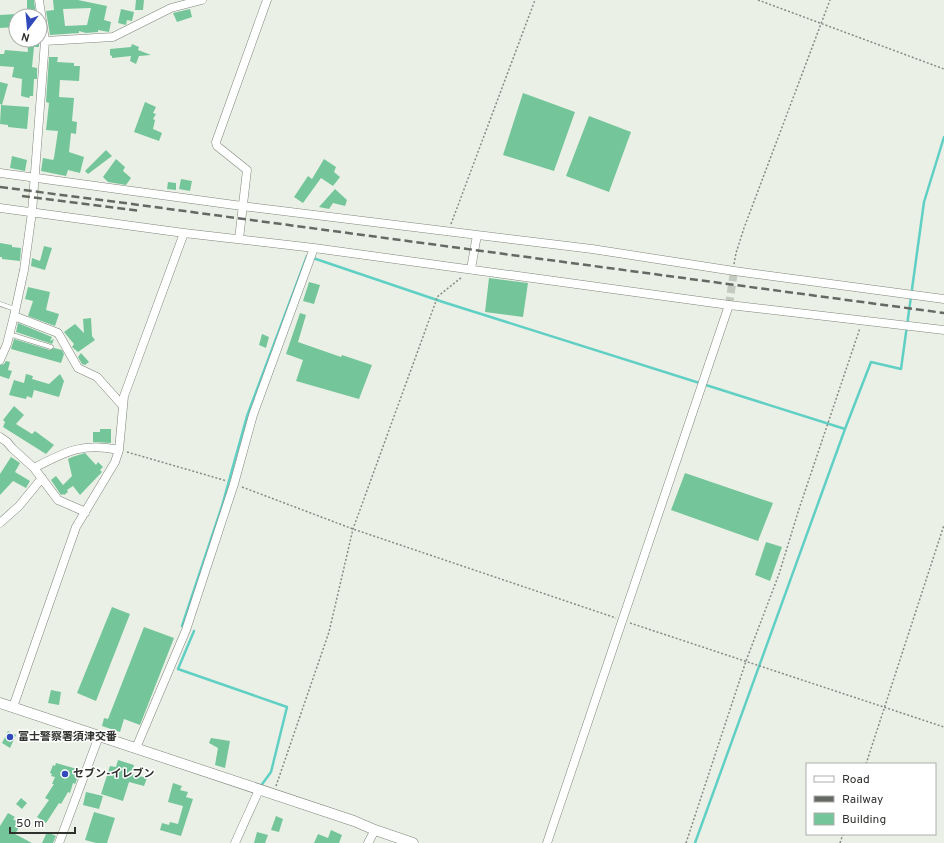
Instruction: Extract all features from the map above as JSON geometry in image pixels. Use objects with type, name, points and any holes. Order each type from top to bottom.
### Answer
[{"type":"street","points":[[48,41],[113,37],[171,8],[202,0]]},
{"type":"street","points":[[239,239],[247,170],[217,146],[216,142],[267,0]]},
{"type":"street","points":[[0,360],[7,344],[24,270],[32,212],[44,48]]},
{"type":"street","points":[[0,173],[242,206],[592,249],[734,272],[944,299]]},
{"type":"street","points":[[0,208],[184,233],[314,248],[729,305],[944,330]]},
{"type":"street","points":[[13,707],[76,528],[115,462],[120,450],[124,396],[184,233]]},
{"type":"street","points":[[471,269],[477,234]]},
{"type":"street","points":[[136,748],[186,630],[234,484],[253,415],[314,248]]},
{"type":"street","points":[[547,843],[729,305]]},
{"type":"street","points":[[15,313],[58,332],[78,368],[97,377],[123,406]]},
{"type":"street","points":[[0,437],[34,468],[58,500],[85,513]]},
{"type":"street","points":[[34,468],[62,454],[83,448],[94,446],[120,450]]},
{"type":"street","points":[[0,523],[19,506],[42,478]]},
{"type":"street","points":[[0,703],[354,821],[413,843]]},
{"type":"street","points":[[59,843],[99,736]]},
{"type":"street","points":[[235,843],[259,790]]},
{"type":"street","points":[[368,843],[375,830]]},
{"type":"lane","points":[[0,304],[15,313]]},
{"type":"lane","points":[[9,334],[51,347]]},
{"type":"path","points":[[448,231],[536,0]]},
{"type":"path","points":[[758,0],[944,69]]},
{"type":"path","points":[[734,272],[736,253],[744,228],[830,0]]},
{"type":"path","points":[[273,794],[329,632],[353,529],[437,297],[471,269]]},
{"type":"path","points":[[686,843],[746,661],[779,574],[799,509],[863,320]]},
{"type":"path","points":[[866,763],[944,525]]},
{"type":"path","points":[[353,529],[944,727]]},
{"type":"building","points":[[27,0],[34,0],[35,8],[27,8]]},
{"type":"building","points":[[53,0],[78,0],[107,6],[104,20],[111,22],[109,32],[98,30],[98,32],[86,33],[79,31],[79,33],[50,35],[48,11],[54,10]],"holes":[[[91,8],[87,25],[65,26],[63,9]]]},
{"type":"building","points":[[136,0],[144,0],[143,10],[135,10]]},
{"type":"building","points":[[121,9],[134,12],[132,21],[127,20],[126,25],[118,23]]},
{"type":"building","points":[[190,9],[192,17],[177,22],[173,13]]},
{"type":"building","points":[[8,14],[8,28],[0,28],[0,15]]},
{"type":"building","points":[[132,44],[139,47],[138,50],[151,55],[139,56],[136,64],[130,61],[131,56],[112,58],[110,55],[110,49],[131,47]]},
{"type":"building","points":[[28,48],[34,48],[32,67],[37,68],[37,79],[34,79],[33,96],[30,96],[29,98],[21,96],[22,79],[12,77],[14,67],[0,66],[0,54],[4,54],[5,50],[28,52]]},
{"type":"building","points":[[49,57],[58,57],[57,62],[74,63],[74,66],[80,66],[79,81],[60,80],[59,97],[74,98],[72,121],[77,122],[76,134],[71,133],[69,152],[84,157],[80,173],[68,170],[66,176],[41,171],[43,158],[53,160],[54,158],[58,131],[46,130],[49,103],[46,102]]},
{"type":"building","points":[[0,82],[8,84],[2,105],[0,104]]},
{"type":"building","points":[[523,93],[575,112],[554,171],[503,155]]},
{"type":"building","points":[[145,102],[156,107],[153,113],[156,114],[153,119],[155,120],[153,129],[162,133],[159,141],[134,132]]},
{"type":"building","points":[[1,105],[29,107],[27,129],[8,127],[8,125],[0,124]]},
{"type":"building","points":[[589,116],[631,132],[609,192],[566,176]]},
{"type":"building","points":[[106,150],[112,156],[88,174],[85,171]]},
{"type":"building","points":[[12,156],[27,160],[25,171],[10,168]]},
{"type":"building","points":[[116,159],[125,167],[123,171],[131,178],[126,185],[108,182],[103,177]]},
{"type":"building","points":[[324,159],[336,167],[334,172],[340,177],[333,186],[321,178],[303,203],[294,197],[308,176],[312,179]]},
{"type":"building","points":[[181,179],[192,181],[190,191],[179,189]]},
{"type":"building","points":[[168,182],[176,183],[176,190],[167,189]]},
{"type":"building","points":[[335,189],[347,200],[345,206],[333,203],[329,209],[319,207]]},
{"type":"building","points":[[0,243],[21,248],[20,261],[2,259],[2,257],[0,257]]},
{"type":"building","points":[[44,246],[52,248],[45,270],[31,266],[32,258],[40,261]]},
{"type":"building","points":[[489,278],[528,283],[523,317],[485,312]]},
{"type":"building","points":[[309,282],[320,285],[314,304],[303,301]]},
{"type":"building","points":[[28,287],[50,292],[46,310],[59,314],[55,326],[28,316],[33,301],[25,299]]},
{"type":"building","points":[[300,313],[306,315],[298,342],[341,357],[342,355],[372,365],[359,399],[296,381],[303,360],[286,354]]},
{"type":"building","points":[[91,318],[92,336],[95,340],[78,352],[72,347],[74,344],[64,332],[75,324],[84,333],[83,319]]},
{"type":"building","points":[[18,323],[52,337],[50,341],[54,339],[52,344],[16,332]]},
{"type":"building","points":[[262,334],[269,337],[266,348],[259,345]]},
{"type":"building","points":[[14,339],[50,350],[54,348],[62,350],[64,354],[61,363],[11,349]]},
{"type":"building","points":[[81,353],[89,362],[85,365],[82,364],[78,357]]},
{"type":"building","points":[[6,361],[10,362],[8,370],[12,371],[9,379],[0,376],[0,365],[4,364]]},
{"type":"building","points":[[26,374],[33,376],[32,379],[49,384],[60,374],[64,381],[59,397],[34,390],[32,398],[27,396],[26,399],[9,395],[14,380],[24,383]]},
{"type":"building","points":[[14,406],[24,415],[16,424],[32,434],[35,431],[54,445],[46,454],[3,427],[5,422],[3,420]]},
{"type":"building","points":[[100,429],[111,429],[111,443],[93,442],[93,432],[100,432]]},
{"type":"building","points":[[85,453],[96,465],[98,462],[103,467],[100,470],[102,472],[80,495],[73,486],[67,490],[68,492],[64,495],[61,495],[51,480],[56,476],[63,485],[72,476],[68,459]]},
{"type":"building","points":[[11,457],[20,463],[15,472],[30,481],[26,488],[13,481],[0,495],[0,474]]},
{"type":"building","points":[[685,473],[773,503],[758,541],[671,510]]},
{"type":"building","points":[[766,542],[782,547],[770,581],[755,575]]},
{"type":"building","points":[[112,607],[130,614],[96,701],[77,693]]},
{"type":"building","points":[[144,627],[174,638],[140,725],[124,719],[120,732],[102,726],[104,718],[108,719]]},
{"type":"building","points":[[51,690],[61,692],[59,705],[48,703]]},
{"type":"building","points":[[8,731],[16,735],[10,748],[2,743]]},
{"type":"building","points":[[211,738],[230,741],[225,768],[215,765],[218,748],[209,743]]},
{"type":"building","points":[[118,760],[134,765],[132,774],[147,778],[144,786],[129,782],[123,801],[101,794],[110,766],[116,767]]},
{"type":"building","points":[[56,763],[77,769],[77,771],[80,772],[75,784],[73,783],[70,793],[68,792],[61,804],[59,803],[46,823],[37,817],[49,800],[45,798],[54,784],[52,784],[55,777],[51,776],[52,774],[50,773],[53,765],[55,766]]},
{"type":"building","points":[[173,783],[182,786],[180,790],[188,792],[186,797],[193,799],[181,836],[160,830],[162,823],[169,825],[170,822],[178,824],[183,806],[168,802]]},
{"type":"building","points":[[86,792],[103,796],[99,809],[83,805]]},
{"type":"building","points":[[21,798],[27,803],[22,809],[16,804]]},
{"type":"building","points":[[94,812],[115,818],[107,843],[96,843],[85,840]]},
{"type":"building","points":[[8,813],[15,817],[13,819],[21,824],[15,834],[32,843],[0,843],[0,826]]},
{"type":"building","points":[[276,816],[283,819],[279,832],[271,830]]},
{"type":"building","points":[[331,830],[342,835],[339,843],[314,843],[318,834],[328,838]]},
{"type":"building","points":[[47,832],[56,836],[53,843],[42,843]]},
{"type":"building","points":[[257,832],[268,835],[265,843],[254,843]]},
{"type":"waterway","points":[[695,843],[845,429],[871,362],[901,369],[924,202],[944,137]]},
{"type":"waterway","points":[[182,626],[222,506],[247,416],[307,256],[443,302],[845,429]]},
{"type":"waterway","points":[[194,631],[178,669],[287,707],[271,772],[260,787]]},
{"type":"tunnel","points":[[729,305],[734,271]]},
{"type":"railway","points":[[0,187],[944,313]]},
{"type":"railway","points":[[22,196],[141,211]]},
{"type":"place","name":"富士警察署須津交番","points":[[10,737]]},
{"type":"place","name":"セブン-イレブン","points":[[65,774]]}]
